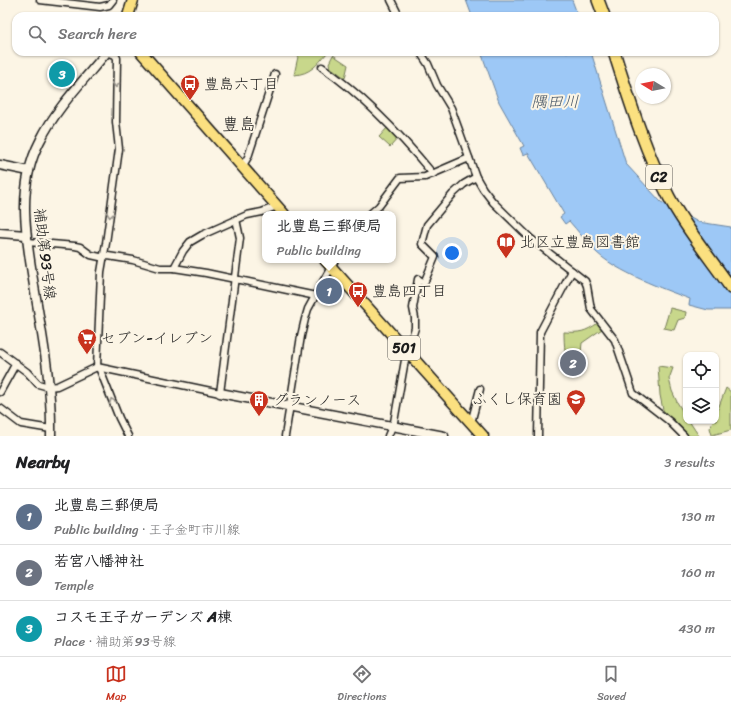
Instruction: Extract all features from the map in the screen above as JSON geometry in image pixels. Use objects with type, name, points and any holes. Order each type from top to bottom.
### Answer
[{"type":"highway","points":[[597,0],[602,12]]},
{"type":"highway","name":"C2","points":[[616,56],[643,131],[658,168],[673,199],[731,283]]},
{"type":"highway","name":"C2","points":[[616,56],[642,137],[662,183],[670,199],[693,235],[731,288]]},
{"type":"main road","points":[[129,12],[133,0]]},
{"type":"main road","points":[[145,56],[281,211]]},
{"type":"main road","name":"501","points":[[331,263],[484,436]]},
{"type":"street","points":[[40,0],[100,7],[109,5],[113,0]]},
{"type":"street","points":[[391,0],[397,12]]},
{"type":"street","name":"補助第93号線","points":[[51,432],[49,387],[27,239],[25,200],[29,171],[40,141],[51,122],[104,56]]},
{"type":"street","points":[[115,56],[116,122],[119,149],[101,272],[98,367],[128,436]]},
{"type":"street","points":[[423,56],[428,64],[437,85],[451,108],[476,177],[493,202],[533,241],[586,283],[591,309],[615,340],[633,393],[669,421],[684,436]]},
{"type":"street","points":[[322,67],[345,83],[365,101],[403,138],[433,174]]},
{"type":"street","points":[[242,167],[248,157],[275,74]]},
{"type":"street","points":[[373,211],[379,206],[398,179],[425,177],[469,158]]},
{"type":"street","points":[[0,164],[29,171]]},
{"type":"street","points":[[388,436],[394,422],[406,360],[415,328],[413,308],[418,279],[424,283],[435,257],[422,244],[428,225],[464,184],[476,177]]},
{"type":"street","points":[[264,211],[277,206]]},
{"type":"street","points":[[174,268],[183,251],[190,242],[247,215],[262,212]]},
{"type":"street","points":[[220,394],[240,238],[236,220]]},
{"type":"street","points":[[0,233],[27,239],[80,247],[90,255],[100,257],[108,256],[133,260],[160,268],[174,268],[316,296]]},
{"type":"street","points":[[285,436],[302,330],[308,309],[316,296],[330,263]]},
{"type":"street","points":[[538,436],[540,332],[572,271]]},
{"type":"street","points":[[0,352],[27,372],[38,384],[49,387],[57,386],[98,367],[290,408],[444,436]]},
{"type":"street","points":[[0,392],[16,363]]},
{"type":"street","points":[[472,423],[480,389]]},
{"type":"street","points":[[0,408],[21,424],[51,432]]},
{"type":"green space","points":[[298,56],[324,56],[309,71],[294,75]]},
{"type":"green space","points":[[332,56],[334,56],[348,65],[345,78],[330,67],[329,63]]},
{"type":"green space","points":[[388,127],[399,137],[390,147],[379,137]]},
{"type":"green space","points":[[670,308],[686,312],[685,318],[678,320],[674,330],[664,328]]},
{"type":"green space","points":[[598,323],[602,329],[582,343],[580,369],[570,371],[565,352],[564,332],[582,331]]},
{"type":"green space","points":[[658,366],[673,368],[669,379],[672,391],[683,412],[683,424],[691,424],[699,436],[689,436],[663,410],[660,395]]},
{"type":"green space","points":[[726,388],[731,392],[731,430],[712,435],[710,428],[712,424],[719,424],[719,406]]},
{"type":"water","points":[[466,0],[572,0],[576,12],[470,12]]},
{"type":"water","name":"隅田川","points":[[482,56],[592,56],[626,164],[661,202],[698,222],[731,227],[731,310],[708,310],[689,305],[690,299],[628,273],[596,252],[569,221],[565,224],[560,217],[564,214],[528,153],[523,155],[520,148],[524,146],[499,102]]},
{"type":"place","name":"コスモ王子ガーデンズ A棟","points":[[62,74]]},
{"type":"place","name":"豊島六丁目","points":[[190,101]]},
{"type":"place","name":"北区立豊島図書館","points":[[506,259]]},
{"type":"place","name":"北豊島三郵便局","points":[[329,291]]},
{"type":"place","name":"豊島四丁目","points":[[358,308]]},
{"type":"place","name":"セブン-イレブン","points":[[87,355]]},
{"type":"place","name":"若宮八幡神社","points":[[573,363]]},
{"type":"place","name":"ふくし保育園","points":[[576,416]]},
{"type":"place","name":"グランノース","points":[[259,417]]},
{"type":"district","name":"豊島","points":[[239,124]]}]
